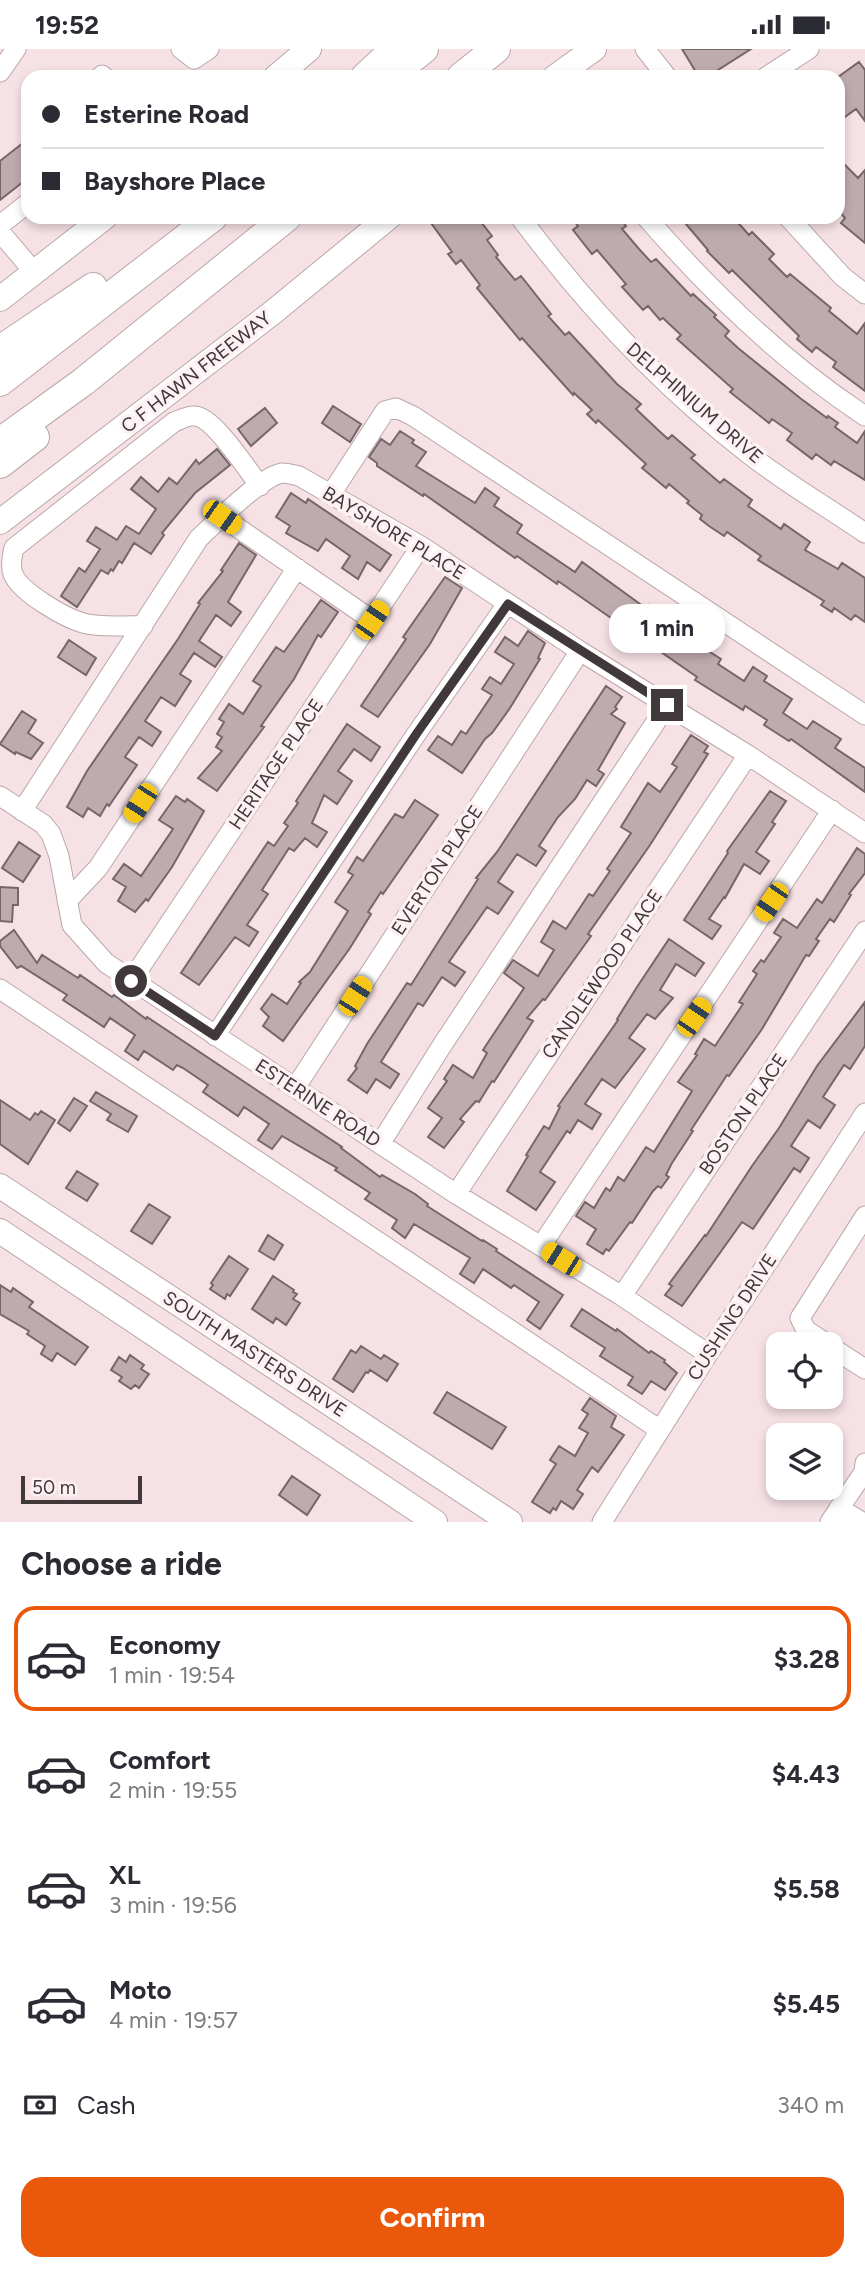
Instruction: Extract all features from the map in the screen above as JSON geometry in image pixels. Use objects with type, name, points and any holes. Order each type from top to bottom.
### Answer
[{"type":"highway","points":[[372,70],[395,49]]},
{"type":"highway","points":[[398,70],[424,49]]},
{"type":"highway","points":[[470,70],[496,49]]},
{"type":"highway","points":[[0,382],[204,224]]},
{"type":"highway","points":[[0,442],[83,382],[278,224]]},
{"type":"highway","points":[[0,350],[116,272],[160,257]]},
{"type":"highway","points":[[0,464],[49,426],[83,382]]},
{"type":"main road","points":[[284,70],[309,49]]},
{"type":"main road","points":[[565,70],[594,49]]},
{"type":"main road","points":[[0,299],[96,224]]},
{"type":"main road","name":"C F HAWN FREEWAY","points":[[0,522],[272,313],[380,224]]},
{"type":"main road","name":"SOUTH MASTERS DRIVE","points":[[0,1186],[510,1522]]},
{"type":"main road","name":"SOUTH MASTERS DRIVE","points":[[0,1231],[435,1522]]},
{"type":"street","points":[[0,72],[16,49]]},
{"type":"street","points":[[181,49],[194,59],[209,49]]},
{"type":"street","points":[[645,49],[662,70]]},
{"type":"street","points":[[777,70],[809,49]]},
{"type":"street","points":[[0,225],[21,208]]},
{"type":"street","name":"DELPHINIUM DRIVE","points":[[525,224],[555,264],[646,366],[750,456],[865,533]]},
{"type":"street","points":[[652,224],[687,263],[766,339],[865,416]]},
{"type":"street","points":[[794,224],[843,277],[865,294]]},
{"type":"street","points":[[0,232],[35,273]]},
{"type":"street","points":[[331,494],[385,411],[396,408],[413,416],[865,715]]},
{"type":"street","points":[[142,626],[96,625],[67,617],[36,597],[13,575],[11,559],[14,548],[174,422],[187,417],[195,416],[211,424],[260,486]]},
{"type":"street","name":"BAYSHORE PLACE","points":[[22,810],[199,538],[260,486],[284,473],[299,476],[421,547],[580,651],[748,755],[865,833]]},
{"type":"street","points":[[222,517],[372,620]]},
{"type":"street","name":"HERITAGE PLACE","points":[[131,981],[421,547]]},
{"type":"street","points":[[67,901],[98,868],[297,568]]},
{"type":"street","points":[[215,1036],[417,733],[508,604]]},
{"type":"street","name":"EVERTON PLACE","points":[[295,1088],[580,651]]},
{"type":"street","points":[[380,1144],[667,705]]},
{"type":"street","name":"CANDLEWOOD PLACE","points":[[456,1194],[748,755]]},
{"type":"street","name":"ESTERINE ROAD","points":[[1,800],[43,824],[51,834],[59,856],[72,925],[106,963],[456,1194],[622,1296],[708,1354]]},
{"type":"street","points":[[541,1246],[832,810]]},
{"type":"street","name":"BOSTON PLACE","points":[[622,1296],[865,931]]},
{"type":"street","points":[[0,989],[660,1430]]},
{"type":"street","name":"CUSHING DRIVE","points":[[602,1522],[865,1113]]},
{"type":"street","points":[[809,1332],[800,1318],[865,1216]]},
{"type":"street","points":[[843,1355],[865,1369]]},
{"type":"street","points":[[862,1522],[835,1515],[865,1469]]},
{"type":"building","points":[[682,49],[751,49],[718,70],[695,70]]},
{"type":"building","points":[[859,62],[865,70],[865,121],[856,109],[845,117],[845,72]]},
{"type":"building","points":[[21,144],[21,184],[0,200],[0,161]]},
{"type":"building","points":[[845,165],[858,178],[865,170],[865,243],[842,224],[845,224]]},
{"type":"building","points":[[432,224],[483,224],[492,236],[487,240],[498,255],[496,257],[515,280],[521,276],[551,314],[548,316],[565,335],[569,332],[617,384],[641,404],[636,409],[657,429],[668,439],[672,435],[695,455],[691,458],[720,483],[724,479],[752,500],[748,506],[781,529],[784,524],[810,542],[805,550],[838,569],[842,563],[865,578],[865,622],[855,615],[851,620],[834,608],[832,612],[821,605],[824,601],[758,560],[761,556],[727,532],[724,536],[709,526],[700,519],[702,515],[687,503],[689,501],[669,484],[666,488],[642,468],[646,464],[598,420],[596,423],[587,414],[592,410],[574,393],[573,395],[522,338],[520,340],[477,288],[480,285],[461,260],[456,264],[448,254],[452,252]]},
{"type":"building","points":[[576,224],[624,224],[626,226],[622,229],[639,249],[651,262],[656,259],[691,296],[693,294],[716,315],[714,317],[729,331],[725,336],[738,348],[800,398],[838,423],[835,427],[857,443],[865,431],[865,480],[834,461],[831,465],[816,454],[812,459],[787,440],[792,433],[772,419],[769,423],[730,392],[733,389],[677,339],[681,335],[663,318],[660,320],[648,306],[643,310],[622,287],[626,284],[597,250],[592,254],[573,230],[578,226]]},
{"type":"building","points":[[686,224],[739,224],[749,235],[752,232],[774,254],[769,259],[787,277],[790,274],[857,334],[865,323],[865,391],[833,367],[836,362],[816,347],[812,352],[797,339],[799,336],[732,270],[729,273]]},
{"type":"building","points":[[333,406],[361,424],[350,442],[322,423]]},
{"type":"building","points":[[265,408],[277,423],[251,446],[238,429]]},
{"type":"building","points":[[400,431],[426,452],[416,466],[475,503],[485,488],[499,498],[494,506],[522,525],[517,533],[575,572],[582,562],[647,609],[649,605],[681,626],[689,613],[703,622],[691,640],[721,659],[718,664],[744,681],[753,667],[767,676],[764,681],[792,699],[783,713],[807,729],[813,721],[841,739],[835,748],[865,768],[865,792],[791,739],[789,741],[764,725],[767,720],[745,706],[743,710],[695,680],[697,677],[645,641],[643,644],[629,635],[631,632],[558,581],[557,584],[517,556],[515,558],[424,494],[423,496],[377,466],[369,457],[381,439],[390,445]]},
{"type":"building","points":[[217,449],[230,465],[195,493],[162,533],[164,535],[151,554],[134,543],[122,563],[119,561],[113,571],[111,569],[108,574],[101,570],[77,607],[61,596],[79,568],[85,572],[100,549],[87,541],[96,527],[117,540],[126,526],[139,534],[156,509],[131,489],[141,477],[158,492],[169,478],[177,484],[196,460],[199,464]]},
{"type":"building","points":[[291,493],[306,503],[308,499],[391,555],[380,571],[367,562],[358,579],[342,568],[350,556],[326,539],[318,551],[286,533],[290,526],[276,517]]},
{"type":"building","points":[[239,543],[256,555],[228,602],[241,612],[231,626],[216,615],[199,641],[222,657],[215,667],[194,653],[180,674],[191,681],[175,706],[161,697],[145,721],[161,732],[152,746],[139,737],[125,757],[137,765],[109,806],[107,804],[100,816],[88,808],[83,817],[67,807],[87,771],[178,639],[200,604],[198,603],[223,571],[221,570]]},
{"type":"building","points":[[445,577],[462,588],[430,644],[378,717],[361,706],[406,639],[403,637]]},
{"type":"building","points":[[321,600],[338,612],[321,637],[318,635],[294,679],[261,726],[264,727],[217,791],[198,778],[222,751],[216,747],[222,737],[217,734],[224,722],[219,719],[229,704],[243,714],[261,686],[253,681],[276,647],[284,652]]},
{"type":"building","points":[[528,631],[545,643],[538,658],[540,659],[510,708],[462,773],[428,750],[438,736],[452,745],[461,731],[466,734],[492,695],[482,689],[490,677],[501,684],[514,664],[495,652],[505,637],[518,646]]},
{"type":"building","points":[[69,640],[96,658],[86,675],[58,657]]},
{"type":"building","points":[[606,686],[622,697],[615,707],[617,709],[611,714],[625,723],[598,770],[604,774],[596,786],[587,780],[575,799],[558,817],[539,846],[546,851],[536,866],[517,854],[498,882],[513,892],[498,914],[487,907],[449,962],[465,972],[455,986],[442,977],[423,1006],[418,1003],[381,1062],[399,1074],[390,1088],[376,1079],[367,1093],[348,1080],[357,1068],[355,1066],[367,1044],[407,983],[411,985],[478,879],[476,878],[497,852]]},
{"type":"building","points":[[22,711],[36,720],[28,733],[43,743],[31,759],[16,752],[15,754],[0,744]]},
{"type":"building","points":[[347,724],[380,747],[371,761],[354,749],[338,771],[352,781],[337,804],[324,795],[312,823],[327,832],[317,847],[305,838],[294,851],[289,848],[262,890],[268,894],[247,925],[258,932],[249,946],[235,937],[199,985],[181,973],[268,842],[274,846],[288,826],[284,823],[298,803],[296,801]]},
{"type":"building","points":[[691,735],[708,746],[704,752],[708,754],[650,845],[588,934],[591,936],[545,1000],[543,999],[527,1018],[533,1021],[494,1082],[492,1081],[479,1102],[476,1101],[460,1119],[464,1122],[444,1148],[428,1137],[442,1118],[428,1108],[447,1081],[444,1079],[453,1065],[473,1078],[487,1053],[483,1050],[524,988],[504,973],[513,960],[538,976],[554,950],[541,942],[553,921],[566,929],[589,894],[593,896],[631,833],[621,827],[648,783],[660,792],[677,767],[672,764]]},
{"type":"building","points":[[770,791],[786,801],[772,822],[775,824],[756,852],[769,861],[760,874],[744,864],[725,898],[709,919],[721,926],[712,939],[684,920],[727,851]]},
{"type":"building","points":[[176,796],[185,802],[187,799],[204,811],[172,867],[148,901],[146,899],[135,912],[118,901],[126,887],[113,879],[124,864],[141,876],[173,829],[159,820]]},
{"type":"building","points":[[415,800],[438,815],[383,894],[381,892],[350,948],[283,1041],[263,1026],[269,1017],[261,1009],[272,994],[287,1004],[348,911],[335,902],[353,875],[348,872],[357,857],[363,861],[395,814],[403,818]]},
{"type":"building","points":[[19,842],[40,856],[23,882],[2,868]]},
{"type":"building","points":[[857,848],[865,854],[865,873],[849,894],[851,895],[834,922],[830,919],[816,939],[819,941],[809,956],[806,955],[762,1029],[729,1076],[727,1075],[691,1130],[693,1131],[666,1175],[669,1177],[661,1188],[658,1186],[653,1191],[609,1251],[606,1249],[603,1254],[587,1244],[596,1229],[576,1216],[585,1202],[594,1208],[606,1188],[610,1191],[618,1177],[624,1181],[646,1147],[654,1152],[692,1091],[678,1082],[697,1055],[695,1054],[704,1039],[715,1046],[743,1004],[739,1002],[757,974],[753,971],[761,960],[764,962],[781,937],[774,933],[783,919],[797,928],[817,899],[822,903]]},
{"type":"building","points":[[0,887],[18,888],[18,905],[13,905],[12,922],[0,921]]},
{"type":"building","points":[[14,930],[37,963],[42,955],[78,978],[80,975],[112,997],[114,995],[146,1019],[147,1017],[342,1147],[380,1177],[382,1175],[415,1194],[428,1204],[427,1206],[497,1249],[496,1251],[563,1295],[540,1329],[527,1320],[539,1302],[514,1285],[511,1288],[483,1269],[474,1283],[460,1274],[470,1258],[414,1224],[405,1238],[392,1228],[397,1220],[365,1199],[370,1193],[335,1170],[337,1168],[282,1136],[272,1149],[258,1140],[269,1124],[244,1107],[238,1116],[203,1092],[208,1085],[183,1068],[177,1065],[173,1070],[144,1051],[138,1060],[125,1051],[135,1035],[110,1018],[104,1027],[63,1000],[67,995],[21,966],[17,968],[0,946],[0,941]]},
{"type":"building","points":[[669,939],[704,963],[695,976],[676,964],[660,990],[673,998],[655,1019],[647,1014],[629,1038],[645,1049],[615,1088],[602,1079],[585,1104],[601,1114],[592,1129],[578,1120],[570,1133],[567,1131],[540,1172],[555,1182],[536,1210],[507,1191],[544,1126],[549,1129],[560,1107],[558,1106],[618,1020]]},
{"type":"building","points":[[865,1002],[865,1046],[850,1069],[844,1065],[823,1097],[835,1105],[820,1128],[808,1120],[791,1146],[809,1158],[800,1172],[794,1168],[753,1229],[742,1222],[682,1306],[665,1295],[672,1286],[669,1284],[706,1236],[817,1066]]},
{"type":"building","points":[[96,1092],[137,1116],[128,1132],[107,1120],[111,1114],[90,1101]]},
{"type":"building","points":[[74,1098],[87,1106],[70,1131],[58,1123]]},
{"type":"building","points":[[0,1100],[30,1120],[35,1113],[38,1115],[41,1111],[55,1120],[28,1164],[0,1144]]},
{"type":"building","points":[[77,1171],[98,1184],[87,1201],[66,1188]]},
{"type":"building","points":[[149,1204],[170,1217],[152,1244],[131,1231]]},
{"type":"building","points":[[268,1235],[283,1245],[274,1260],[259,1251]]},
{"type":"building","points":[[229,1256],[248,1269],[230,1296],[227,1294],[225,1299],[210,1289],[213,1285],[211,1283]]},
{"type":"building","points":[[273,1276],[294,1290],[297,1294],[293,1299],[300,1303],[286,1325],[276,1318],[273,1323],[252,1309]]},
{"type":"building","points":[[0,1285],[11,1292],[13,1288],[33,1302],[29,1307],[88,1347],[75,1365],[57,1353],[52,1361],[41,1354],[45,1346],[27,1334],[29,1331],[0,1314]]},
{"type":"building","points":[[582,1309],[616,1331],[617,1329],[649,1353],[651,1351],[665,1360],[677,1373],[665,1390],[651,1381],[642,1394],[628,1385],[633,1377],[600,1356],[605,1348],[571,1326]]},
{"type":"building","points":[[361,1346],[381,1359],[384,1355],[398,1364],[387,1381],[370,1370],[366,1372],[353,1392],[333,1379],[351,1350],[356,1353]]},
{"type":"building","points":[[130,1355],[144,1365],[141,1369],[149,1374],[139,1388],[135,1385],[131,1389],[119,1381],[122,1377],[111,1370],[119,1357],[126,1362]]},
{"type":"building","points":[[447,1392],[506,1427],[492,1449],[434,1413]]},
{"type":"building","points":[[590,1398],[616,1416],[611,1427],[624,1435],[598,1472],[592,1467],[577,1490],[583,1494],[573,1509],[561,1501],[556,1510],[553,1508],[550,1513],[532,1502],[556,1464],[550,1460],[559,1446],[575,1456],[588,1433],[579,1428],[588,1414],[582,1410]]},
{"type":"building","points":[[292,1476],[320,1495],[307,1515],[279,1495]]},
{"type":"route","points":[[131,981],[215,1036],[417,733],[508,604],[667,705]]}]
